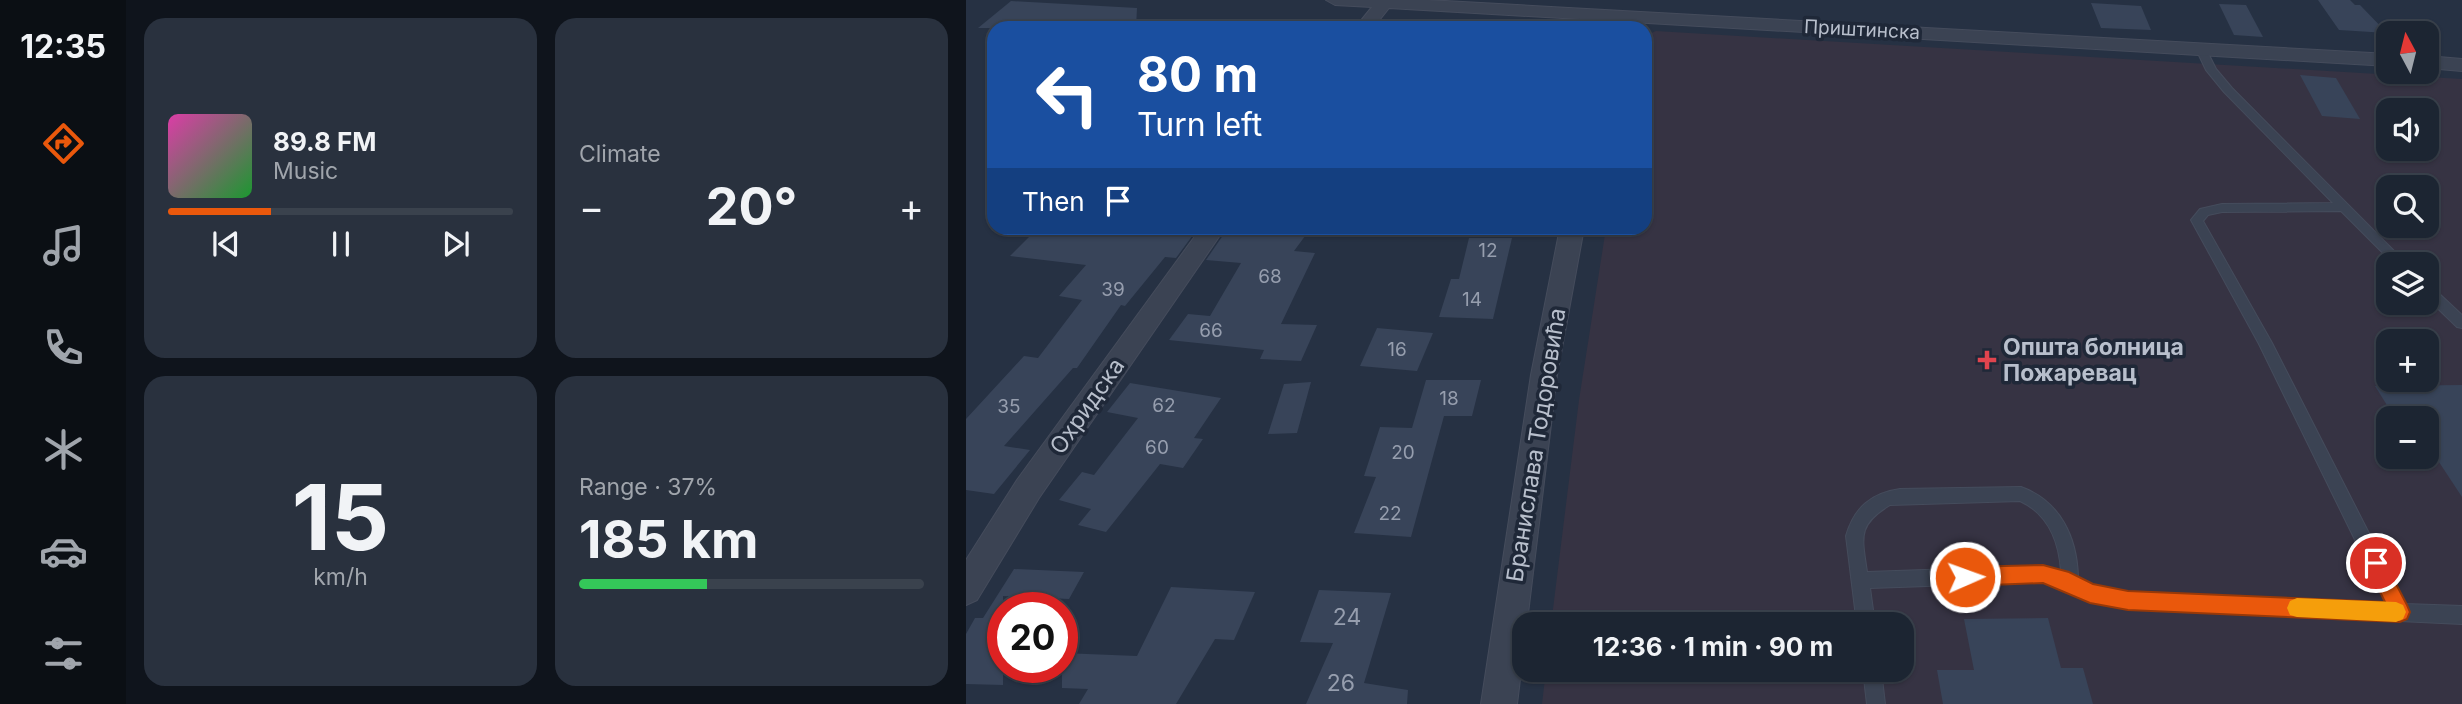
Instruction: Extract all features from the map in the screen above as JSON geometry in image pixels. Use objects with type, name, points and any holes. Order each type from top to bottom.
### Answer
[{"type":"street","name":"Приштинска","points":[[1335,0],[1386,1],[1614,21]]},
{"type":"street","points":[[1370,21],[1386,1]]},
{"type":"street","name":"Приштинска","points":[[1652,23],[2376,59]]},
{"type":"street","points":[[2440,63],[2462,65]]},
{"type":"street","name":"Охридска","points":[[966,589],[1028,489],[1208,235]]},
{"type":"street","name":"Бранислава Тодоровића","points":[[1499,704],[1538,416],[1571,235]]},
{"type":"lane","points":[[2201,49],[2211,70],[2228,90],[2389,252]]},
{"type":"lane","points":[[2342,207],[2222,208],[2204,212],[2197,220],[2265,343],[2400,612]]},
{"type":"lane","points":[[2439,301],[2462,323]]},
{"type":"lane","points":[[1864,612],[1854,536],[1858,522],[1877,503],[1900,496],[2021,494],[2040,503],[2056,521],[2067,559],[2069,582]]},
{"type":"lane","points":[[1860,580],[2043,574],[2069,582],[2090,593],[2128,600],[2462,615]]},
{"type":"lane","points":[[1873,682],[1876,704]]},
{"type":"shaded area","name":"Општа болница Пожаревац","points":[[1652,33],[2376,74],[2376,84],[2440,84],[2440,78],[2462,79],[2462,704],[1542,704],[1545,682],[1914,682],[1914,612],[1553,612],[1579,400],[1605,235],[1652,235]]},
{"type":"building","points":[[2318,0],[2350,0],[2355,5],[2360,5],[2376,22],[2376,32],[2339,30]]},
{"type":"building","points":[[1011,1],[1137,8],[1136,21],[987,21],[987,28],[978,28]]},
{"type":"building","points":[[2091,3],[2141,6],[2151,30],[2101,28]]},
{"type":"building","points":[[2219,4],[2246,5],[2263,37],[2234,35]]},
{"type":"building","points":[[2300,75],[2336,78],[2360,119],[2322,116]]},
{"type":"building","points":[[1031,235],[1193,235],[1176,258],[1165,257],[1125,306],[1121,305],[1077,368],[1073,368],[1004,446],[1030,450],[994,494],[966,490],[966,419],[1024,356],[1038,358],[1082,300],[1059,296],[1086,265],[1010,256]]},
{"type":"building","points":[[1223,235],[1306,235],[1294,251],[1315,253],[1281,324],[1317,325],[1301,361],[1260,359],[1264,350],[1169,340],[1188,314],[1210,316],[1241,263],[1206,260]]},
{"type":"building","points":[[1469,238],[1512,238],[1493,319],[1439,317],[1451,279],[1459,279]]},
{"type":"building","points":[[1377,328],[1433,333],[1417,371],[1360,366]]},
{"type":"building","points":[[1426,380],[1481,380],[1472,416],[1444,416],[1411,537],[1354,533],[1376,477],[1364,476],[1380,427],[1412,428]]},
{"type":"building","points":[[1311,382],[1297,433],[1268,434],[1284,384]]},
{"type":"building","points":[[1130,383],[1221,398],[1194,438],[1203,439],[1183,468],[1160,464],[1106,532],[1078,525],[1091,509],[1059,500],[1082,472],[1094,475],[1138,418],[1107,412]]},
{"type":"building","points":[[2439,385],[2462,385],[2462,497],[2439,462],[2439,406],[2388,406],[2379,392],[2439,392]]},
{"type":"building","points":[[1014,569],[1084,572],[1073,592],[999,592]]},
{"type":"building","points":[[1171,587],[1255,592],[1234,640],[1215,639],[1176,704],[1079,704],[1088,689],[1062,688],[1062,683],[1078,683],[1078,654],[1137,656]]},
{"type":"building","points":[[1319,590],[1391,593],[1364,683],[1408,690],[1407,704],[1306,704],[1333,643],[1300,642]]},
{"type":"building","points":[[987,612],[987,683],[1003,685],[966,684],[966,634],[975,618],[983,618]]},
{"type":"building","points":[[2048,618],[2061,668],[2083,668],[2093,704],[1943,704],[1937,670],[1974,670],[1964,619]]},
{"type":"slow traffic","points":[[2297,608],[2396,612]]},
{"type":"place","name":"Општа болница Пожаревац","points":[[1987,360]]},
{"type":"route","points":[[1965,577],[2043,574],[2069,582],[2090,593],[2128,600],[2400,612],[2376,563]]}]
